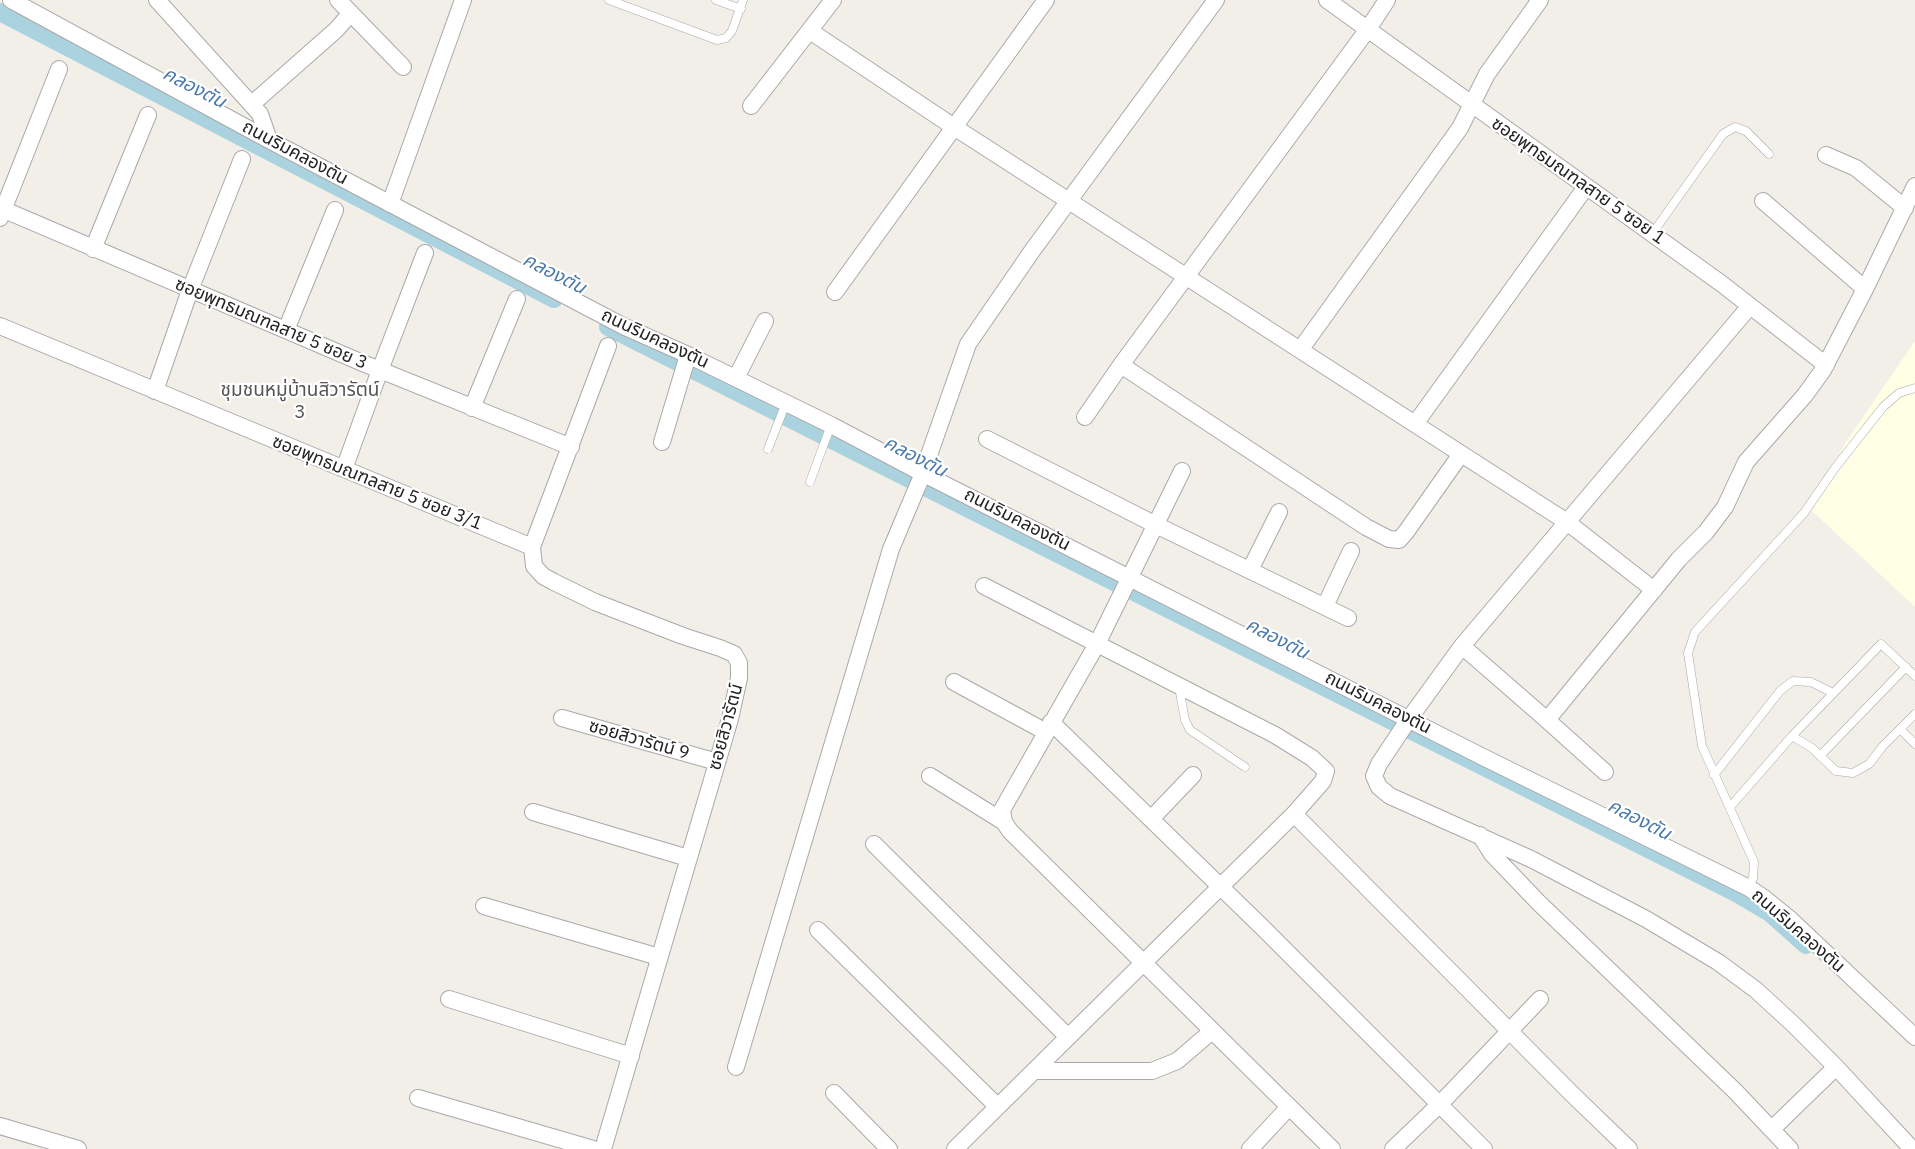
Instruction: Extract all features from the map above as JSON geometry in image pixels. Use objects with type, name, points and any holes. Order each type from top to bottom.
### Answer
[{"type":"street","name":"ถนนริมคลองตัน","points":[[11,0],[269,140],[623,326],[685,364],[736,378],[786,406],[1128,584],[1749,888],[1790,920],[1915,1037]]},
{"type":"street","points":[[157,0],[260,114],[269,140]]},
{"type":"street","points":[[338,0],[403,67]]},
{"type":"street","points":[[390,204],[464,0]]},
{"type":"street","points":[[751,106],[833,0]]},
{"type":"street","points":[[835,292],[1046,0]]},
{"type":"street","points":[[736,1066],[891,549],[922,476],[968,344],[1069,200],[1216,0]]},
{"type":"street","name":"ซอยพุทธมณฑลสาย 5 ซอย 1","points":[[1327,0],[1652,234],[1826,365]]},
{"type":"street","points":[[1085,417],[1121,365],[1368,29],[1387,0]]},
{"type":"street","points":[[1300,350],[1460,128],[1487,74],[1540,0]]},
{"type":"street","points":[[252,104],[336,30],[351,13]]},
{"type":"street","points":[[810,31],[954,127],[1567,522],[1654,590]]},
{"type":"street","points":[[1,212],[59,69]]},
{"type":"street","points":[[93,249],[148,115]]},
{"type":"street","points":[[1826,155],[1856,168],[1905,208]]},
{"type":"street","points":[[155,391],[190,290],[242,159]]},
{"type":"street","points":[[1547,720],[1679,559],[1706,532],[1726,507],[1746,462],[1805,395],[1826,365],[1866,289],[1915,186]]},
{"type":"street","points":[[1415,424],[1586,187]]},
{"type":"street","points":[[1763,201],[1866,289]]},
{"type":"street","points":[[286,330],[335,210]]},
{"type":"street","name":"ซอยพุทธมณฑลสาย 5 ซอย 3","points":[[1,212],[472,408],[571,446]]},
{"type":"street","points":[[344,469],[425,253]]},
{"type":"street","points":[[472,408],[516,299]]},
{"type":"street","points":[[1750,306],[1462,646],[1389,748],[1374,776],[1379,787],[1390,796],[1480,835],[1646,919],[1718,962],[1756,990],[1836,1067],[1912,1149]]},
{"type":"street","points":[[736,378],[765,321]]},
{"type":"street","name":"ซอยพุทธมณฑลสาย 5 ซอย 3/1","points":[[0,326],[532,547]]},
{"type":"street","points":[[532,547],[608,346]]},
{"type":"street","points":[[662,442],[685,364]]},
{"type":"street","points":[[1121,365],[1366,527],[1390,540],[1399,540],[1406,532],[1461,454]]},
{"type":"street","points":[[986,439],[1348,618]]},
{"type":"street","points":[[1182,471],[1097,644],[1002,810],[1004,822],[1010,832],[1332,1149]]},
{"type":"street","points":[[1250,570],[1279,512]]},
{"type":"street","name":"ซอยสิวารัตน์","points":[[532,547],[534,566],[543,576],[604,605],[734,654],[739,663],[740,678],[717,762],[603,1149]]},
{"type":"street","points":[[1325,606],[1351,551]]},
{"type":"street","points":[[955,1149],[1294,814],[1323,781],[1326,771],[1312,758],[1275,735],[984,586]]},
{"type":"street","points":[[1462,646],[1605,772]]},
{"type":"street","points":[[954,682],[1049,727],[1151,819],[1484,1149]]},
{"type":"street","name":"ซอยสิวารัตน์ 9","points":[[562,718],[717,762]]},
{"type":"street","points":[[1151,819],[1194,775]]},
{"type":"street","points":[[930,776],[1004,822]]},
{"type":"street","points":[[533,812],[688,858]]},
{"type":"street","points":[[1294,814],[1629,1149]]},
{"type":"street","points":[[1480,835],[1492,854],[1539,903],[1735,1091],[1790,1149]]},
{"type":"street","points":[[874,844],[1068,1036]]},
{"type":"street","points":[[484,906],[659,957]]},
{"type":"street","points":[[818,930],[997,1106]]},
{"type":"street","points":[[449,999],[631,1056]]},
{"type":"street","points":[[1393,1149],[1440,1104],[1540,999]]},
{"type":"street","points":[[1035,1071],[1152,1071],[1177,1061],[1212,1031]]},
{"type":"street","points":[[1772,1129],[1836,1067]]},
{"type":"street","points":[[834,1093],[889,1149]]},
{"type":"street","points":[[418,1098],[593,1149]]},
{"type":"street","points":[[1250,1149],[1289,1107]]},
{"type":"street","points":[[0,1126],[78,1149]]},
{"type":"lane","points":[[609,0],[717,40],[726,38],[732,31],[743,0]]},
{"type":"lane","points":[[716,0],[741,9]]},
{"type":"lane","points":[[1652,234],[1723,134],[1734,127],[1746,131],[1768,154]]},
{"type":"lane","points":[[1749,888],[1754,862],[1702,746],[1688,653],[1695,632],[1804,513],[1835,468],[1883,407],[1899,393],[1915,388]]},
{"type":"lane","points":[[768,448],[786,406]]},
{"type":"lane","points":[[810,482],[829,428]]},
{"type":"lane","points":[[1730,807],[1792,736],[1881,644],[1915,676]]},
{"type":"lane","points":[[1820,756],[1906,667]]},
{"type":"lane","points":[[1714,775],[1780,692],[1793,681],[1811,682],[1833,694]]},
{"type":"lane","points":[[1178,686],[1185,720],[1190,730],[1245,767]]},
{"type":"lane","points":[[1792,736],[1812,748],[1836,770],[1853,773],[1869,764],[1915,714]]},
{"type":"lane","points":[[1900,729],[1915,744]]},
{"type":"shaded area","points":[[1915,341],[1914,606],[1810,509],[1846,442]]},
{"type":"waterway","name":"คลองตัน","points":[[0,12],[554,299]]},
{"type":"waterway","name":"คลองตัน","points":[[608,327],[1736,893],[1770,913],[1806,945]]},
{"type":"district","name":"ชุมชนหมู่บ้านสิวารัตน์ 3","points":[[300,402]]}]
